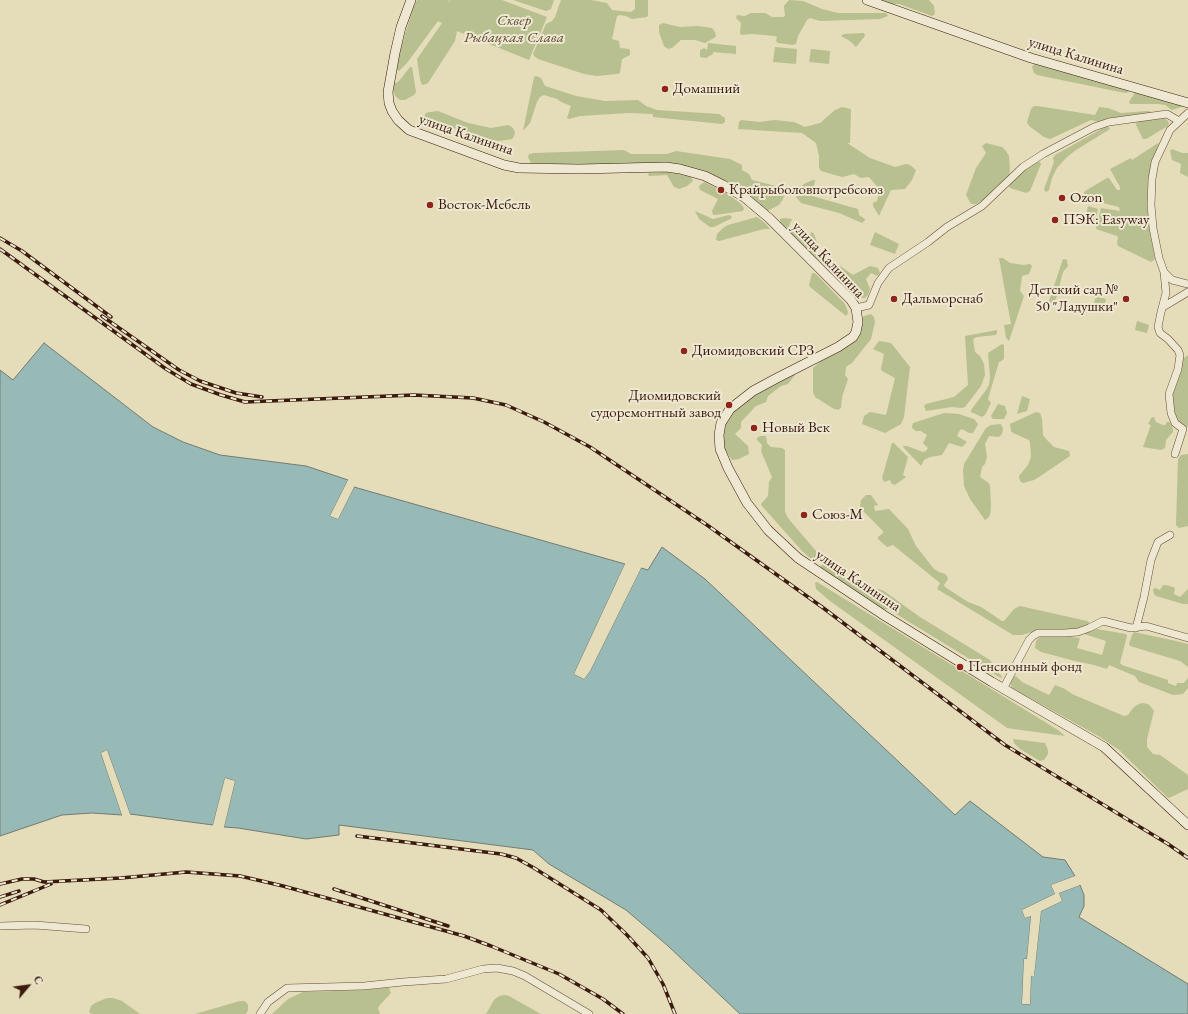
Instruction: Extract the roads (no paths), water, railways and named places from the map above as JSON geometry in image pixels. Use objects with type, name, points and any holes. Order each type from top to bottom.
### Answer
[{"type":"main road","name":"улица Калинина","points":[[411,0],[401,27],[388,92],[389,103],[393,114],[409,130],[504,165],[519,168],[579,169],[666,167],[705,176],[723,184],[744,198],[769,218],[851,300],[858,315],[857,328],[853,337],[848,342],[753,391],[730,410],[721,422],[719,435],[720,449],[728,468],[747,503],[768,530],[779,541],[815,569],[885,616],[1003,689],[1104,747],[1188,825]]},
{"type":"main road","name":"улица Калинина","points":[[867,0],[1032,58],[1188,103]]},
{"type":"street","points":[[1175,454],[1183,429],[1175,423],[1171,413],[1169,394],[1178,369],[1180,355],[1178,350],[1158,330],[1158,324],[1166,293],[1164,272],[1159,258],[1153,228],[1151,205],[1152,173],[1159,153],[1170,130],[1188,113]]},
{"type":"street","points":[[856,308],[869,305],[878,283],[889,268],[923,246],[947,227],[982,206],[1023,167],[1043,154],[1094,127],[1109,122],[1167,114],[1179,121]]},
{"type":"street","points":[[1164,272],[1172,280],[1188,284]]},
{"type":"street","points":[[1162,307],[1188,292]]},
{"type":"street","points":[[1136,628],[1158,542],[1170,535]]},
{"type":"street","points":[[1003,689],[1029,640],[1032,636],[1038,633],[1078,632],[1103,621],[1136,628],[1146,626],[1188,638]]},
{"type":"street","points":[[0,926],[35,925],[86,929]]},
{"type":"street","points":[[260,1014],[268,1002],[287,988],[364,986],[446,979],[484,969],[497,968],[513,971],[525,976],[589,1014]]},
{"type":"water","points":[[44,343],[153,427],[183,442],[220,455],[306,466],[348,480],[330,516],[338,519],[354,487],[625,564],[574,674],[584,679],[590,671],[641,568],[648,570],[662,547],[705,579],[955,815],[970,801],[1043,857],[1065,860],[1075,876],[1051,885],[1055,894],[1022,910],[1025,918],[1031,916],[1027,959],[1024,959],[1022,1004],[1030,1004],[1031,975],[1034,975],[1041,911],[1062,901],[1059,893],[1080,885],[1084,895],[1084,906],[1079,917],[1188,984],[1188,1014],[740,1014],[667,945],[626,910],[549,864],[533,850],[339,825],[339,835],[306,839],[224,827],[235,781],[225,778],[213,825],[130,814],[107,750],[101,753],[122,815],[92,813],[62,815],[0,836],[0,370],[13,380]]},
{"type":"railway","points":[[0,238],[22,251],[111,317]]},
{"type":"railway","points":[[0,249],[166,369],[191,384],[221,395],[245,402],[414,395],[473,398],[506,405],[544,422],[590,447],[707,525],[822,607],[1005,745],[1168,844],[1188,858]]},
{"type":"railway","points":[[102,316],[179,370],[200,381],[236,393],[262,397]]},
{"type":"railway","points":[[357,836],[501,854],[516,858],[534,868],[601,910],[627,935],[648,958],[663,984],[675,1014]]},
{"type":"railway","points":[[0,884],[22,879],[34,879],[44,882],[121,878],[186,872],[240,876],[283,886],[464,936],[559,974],[603,999],[623,1014]]},
{"type":"railway","points":[[0,905],[51,884]]},
{"type":"railway","points":[[334,889],[448,926]]},
{"type":"railway","points":[[0,897],[19,891]]},
{"type":"place","name":"Домашний","points":[[665,89]]},
{"type":"place","name":"Крайрыболовпотребсоюз","points":[[721,190]]},
{"type":"place","name":"Ozon","points":[[1062,198]]},
{"type":"place","name":"Восток-Мебель","points":[[430,205]]},
{"type":"place","name":"ПЭК: Easyway","points":[[1055,220]]},
{"type":"place","name":"Дальморснаб","points":[[894,299]]},
{"type":"place","name":"Детский сад № 50 \"Ладушки\"","points":[[1126,299]]},
{"type":"place","name":"Диомидовский СРЗ","points":[[684,351]]},
{"type":"place","name":"Диомидовский судоремонтный завод","points":[[729,405]]},
{"type":"place","name":"Новый Век","points":[[754,428]]},
{"type":"place","name":"Союз-М","points":[[804,515]]},
{"type":"place","name":"Пенсионный фонд","points":[[960,667]]},
{"type":"park label","name":"Сквер Рыбацкая Слава","points":[[514,30]]}]
